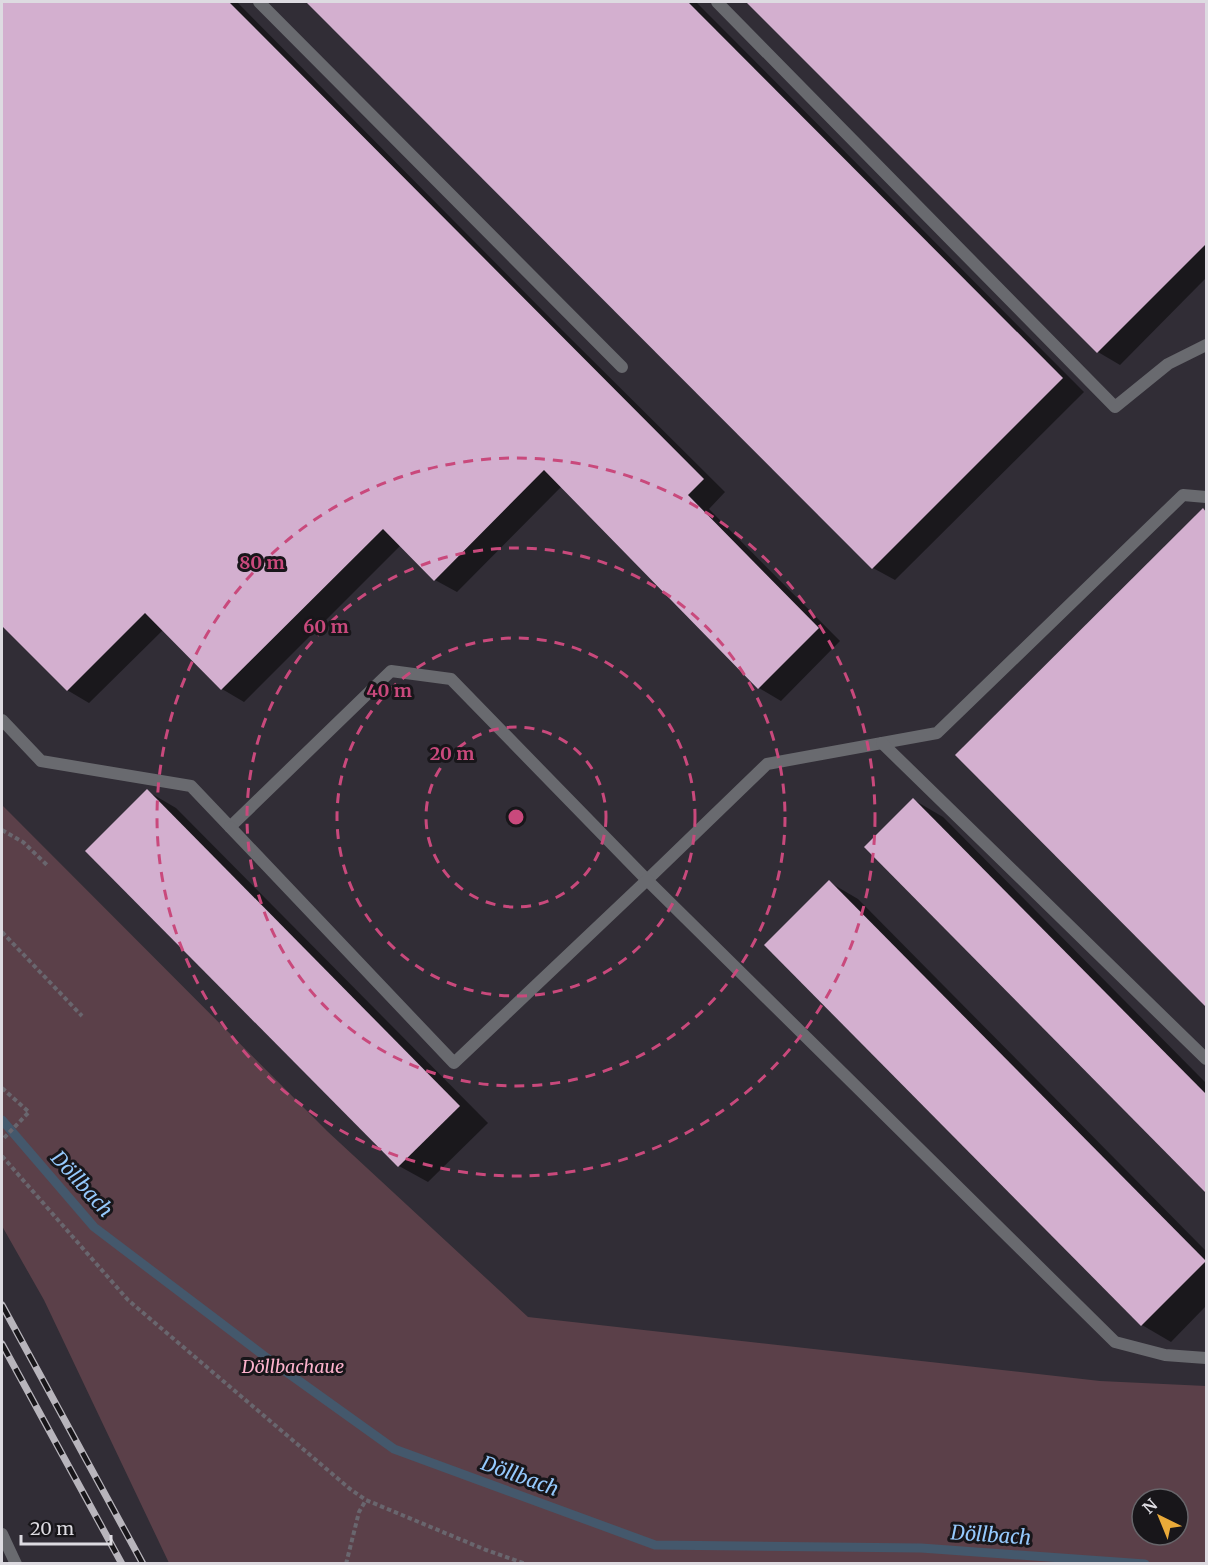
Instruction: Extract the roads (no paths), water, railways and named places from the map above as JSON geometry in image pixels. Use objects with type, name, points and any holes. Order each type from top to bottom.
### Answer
[{"type":"lane","points":[[259,2],[621,367]]},
{"type":"lane","points":[[717,2],[1115,406],[1168,364],[1206,345]]},
{"type":"lane","points":[[2,720],[41,761],[191,786],[454,1063],[766,764],[937,733],[1182,495],[1206,496]]},
{"type":"lane","points":[[230,827],[391,671],[451,679],[647,880],[1115,1342],[1165,1355],[1206,1358]]},
{"type":"lane","points":[[882,743],[1206,1059]]},
{"type":"lane","points":[[2,1534],[16,1563]]},
{"type":"waterway","name":"Döllbach","points":[[2,1120],[94,1227],[267,1358],[394,1449],[655,1545],[921,1548],[1145,1564]]},
{"type":"railway","points":[[2,1305],[143,1564]]},
{"type":"railway","points":[[2,1344],[122,1564]]},
{"type":"park label","name":"Döllbachaue","points":[[293,1367]]}]
